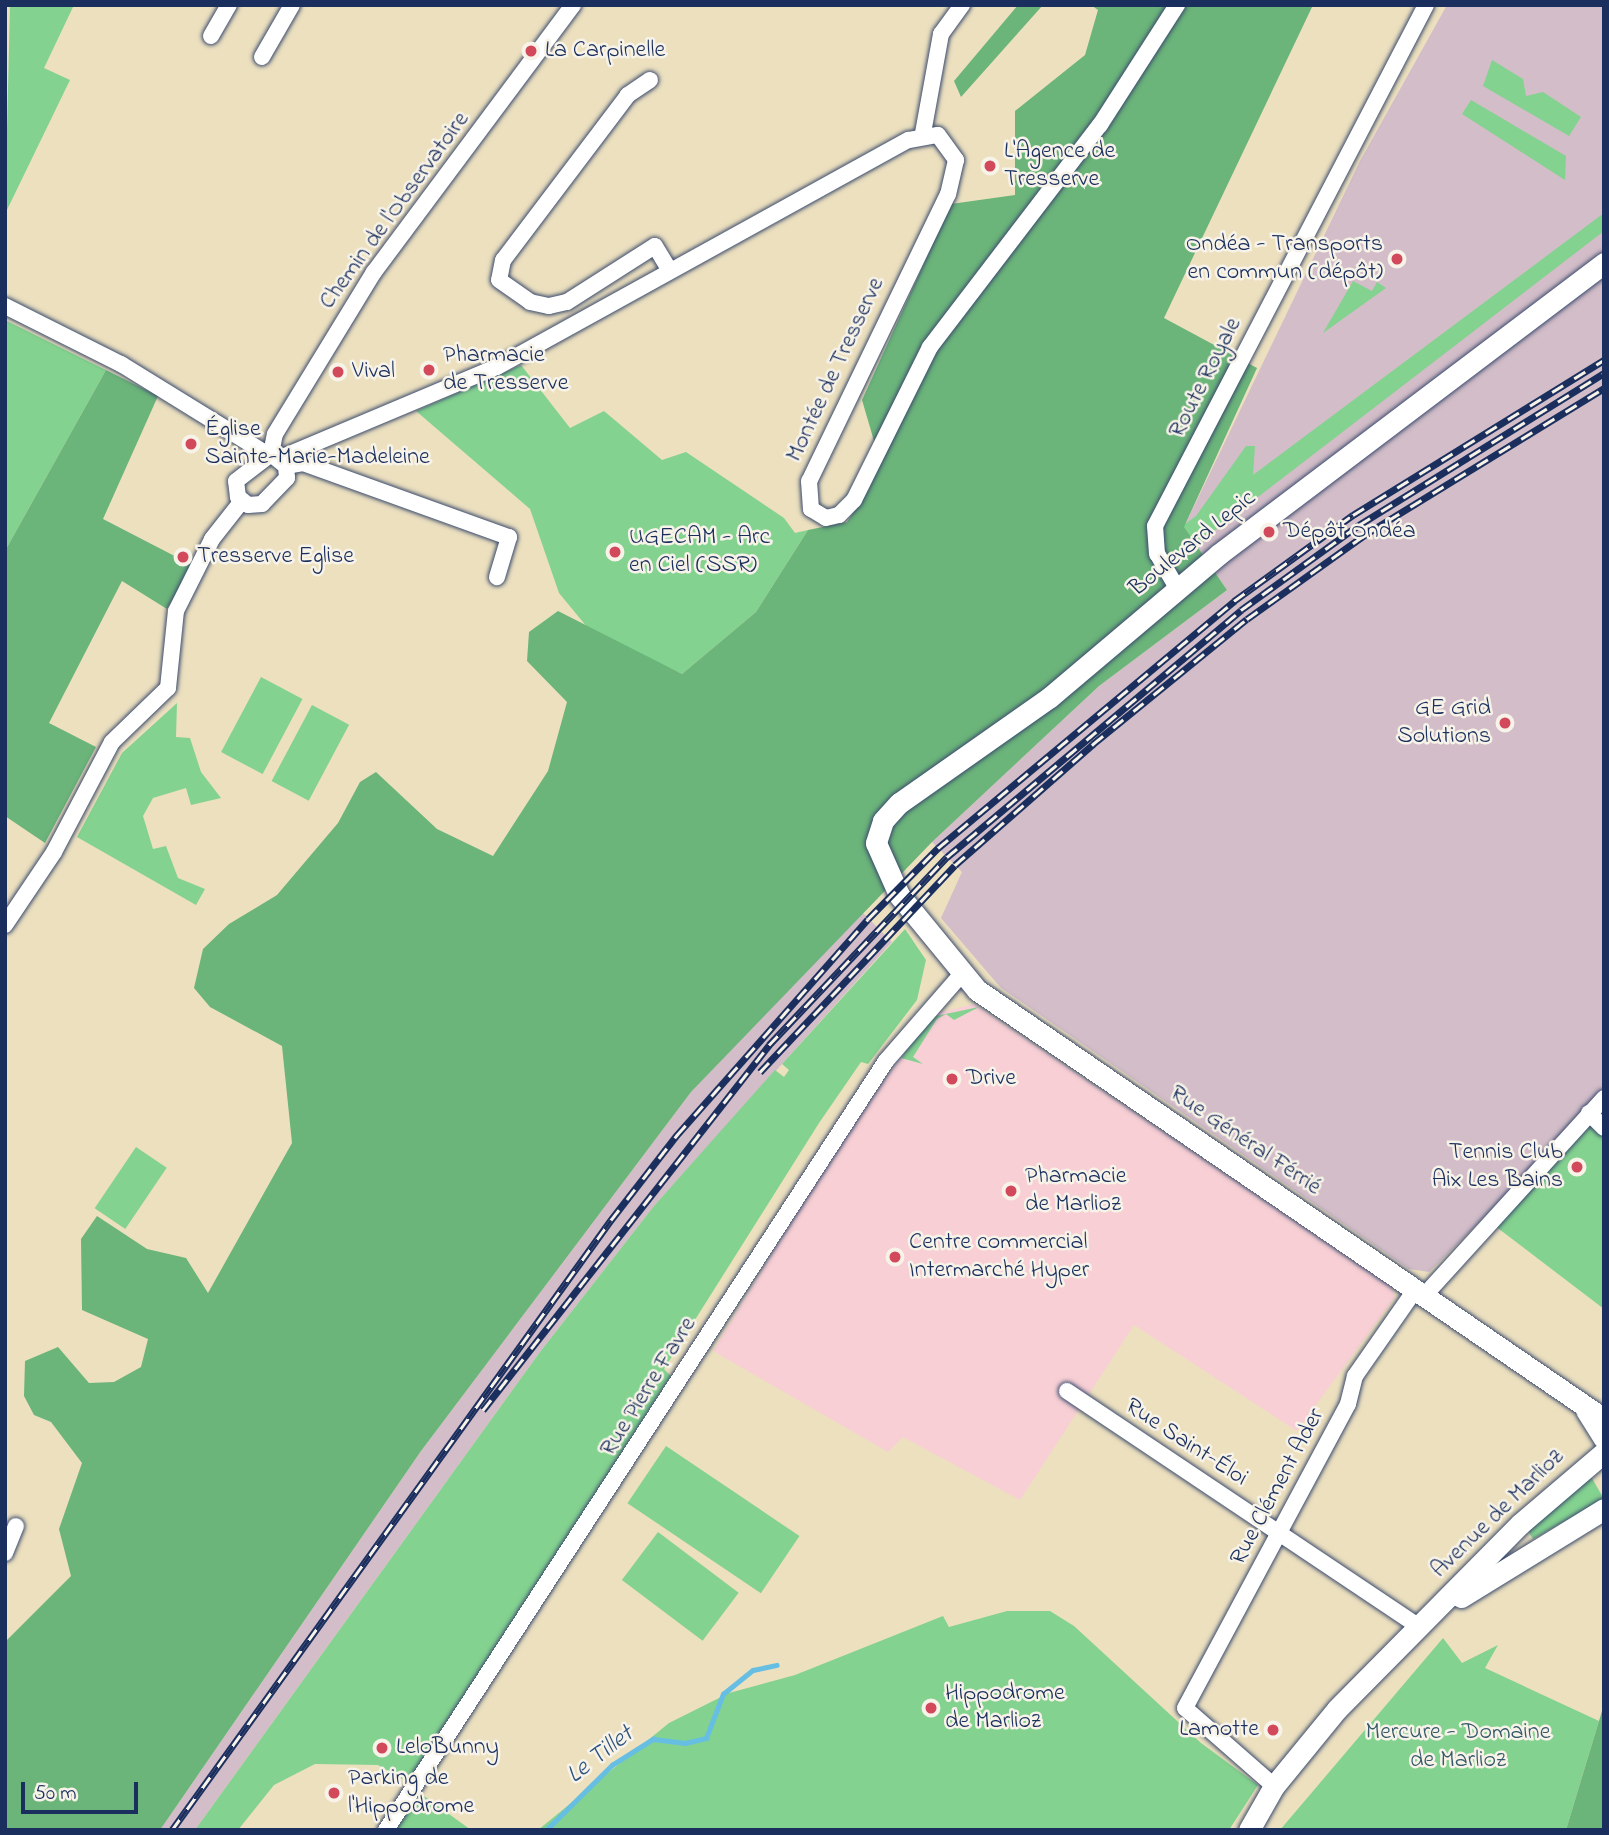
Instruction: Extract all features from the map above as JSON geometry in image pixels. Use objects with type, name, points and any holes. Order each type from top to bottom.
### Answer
[{"type":"main road","name":"Boulevard Lepic","points":[[899,895],[877,853],[887,814],[1050,697],[1177,588],[1604,263]]},
{"type":"main road","name":"Rue Général Férrié","points":[[899,895],[960,976],[1604,1419]]},
{"type":"main road","name":"Rue Général Férrié","points":[[1585,1408],[1603,1451]]},
{"type":"main road","name":"Avenue de Marlioz","points":[[1249,1830],[1274,1786],[1425,1621],[1544,1501],[1603,1451]]},
{"type":"main road","name":"Avenue de Marlioz","points":[[1425,1621],[1604,1509]]},
{"type":"main road","name":"Avenue de Marlioz","points":[[1249,1830],[1296,1760]]},
{"type":"street","points":[[211,36],[229,5]]},
{"type":"street","points":[[262,57],[292,5]]},
{"type":"street","name":"Chemin de l'Observatoire","points":[[271,459],[275,434],[374,272],[573,5]]},
{"type":"street","points":[[242,501],[236,481],[271,459],[497,367],[923,133],[941,34],[962,5]]},
{"type":"street","name":"Montée de Tresserve","points":[[923,133],[950,145],[953,182],[808,481],[811,509],[826,518],[854,500],[930,347],[1100,125],[1177,5]]},
{"type":"street","name":"Route Royale","points":[[1177,588],[1157,554],[1155,526],[1426,5]]},
{"type":"street","points":[[650,80],[628,95],[503,260],[499,280],[530,302],[549,306],[568,302],[655,246],[670,271]]},
{"type":"street","points":[[5,306],[176,395],[271,459],[303,463],[509,537],[497,577]]},
{"type":"street","points":[[242,501],[256,506],[278,491],[271,459]]},
{"type":"street","points":[[5,925],[54,852],[113,742],[168,688],[176,611],[212,539],[242,501]]},
{"type":"street","name":"Rue Pierre Favre","points":[[386,1830],[886,1061],[960,976]]},
{"type":"street","name":"Rue Clément Ader","points":[[1274,1786],[1185,1708],[1348,1404],[1355,1376],[1419,1293],[1604,1098]]},
{"type":"street","points":[[1589,1113],[1604,1128]]},
{"type":"street","name":"Rue Saint-Éloi","points":[[1067,1391],[1280,1533],[1425,1621]]},
{"type":"street","points":[[5,1553],[16,1527]]},
{"type":"shaded area","points":[[1447,5],[1604,5],[1604,1098],[1429,1272],[1409,1269],[1001,988],[941,918],[962,872],[932,842],[1099,686],[1227,590],[1184,527],[1360,161]]},
{"type":"shaded area","points":[[862,912],[892,942],[654,1206],[540,1352],[195,1830],[160,1830],[421,1451],[691,1092]]},
{"type":"shaded area","points":[[974,1004],[1391,1286],[1395,1297],[1297,1431],[1134,1325],[1020,1500],[903,1437],[888,1452],[713,1351],[828,1161],[930,1015]]},
{"type":"green space","points":[[10,5],[74,5],[44,68],[70,80],[5,214]]},
{"type":"green space","points":[[1018,5],[1043,5],[961,97],[954,81]]},
{"type":"green space","points":[[1091,5],[1313,5],[1164,318],[1257,368],[1184,527],[1227,590],[1099,686],[932,842],[691,1092],[421,1451],[160,1830],[5,1830],[5,1642],[71,1576],[59,1529],[82,1463],[51,1422],[34,1415],[24,1396],[25,1361],[58,1347],[89,1383],[114,1382],[141,1367],[148,1339],[82,1310],[81,1239],[97,1216],[147,1249],[186,1258],[208,1293],[292,1143],[282,1046],[210,1007],[194,988],[203,949],[229,924],[277,895],[338,823],[360,782],[376,772],[437,829],[493,856],[548,771],[567,702],[527,661],[529,632],[558,611],[682,674],[756,612],[808,530],[847,522],[870,487],[874,441],[862,400],[951,204],[1015,195],[1015,111],[1085,55],[1098,10]]},
{"type":"green space","points":[[1492,60],[1523,79],[1526,96],[1543,92],[1581,117],[1569,136],[1483,86]]},
{"type":"green space","points":[[1471,100],[1566,156],[1565,180],[1462,114]]},
{"type":"green space","points":[[1604,213],[1604,231],[1180,557],[1174,532],[1196,516],[1246,446],[1255,446],[1253,475]]},
{"type":"green space","points":[[1353,281],[1372,291],[1377,282],[1386,288],[1323,333]]},
{"type":"green space","points":[[5,320],[106,370],[5,551]]},
{"type":"green space","points":[[521,365],[570,428],[604,411],[662,460],[686,452],[784,518],[795,533],[808,530],[756,612],[682,674],[592,633],[559,593],[530,509],[416,411]]},
{"type":"green space","points":[[106,370],[158,396],[103,519],[192,565],[167,609],[122,581],[49,723],[96,747],[45,843],[5,816],[5,551]]},
{"type":"green space","points":[[261,677],[302,699],[263,774],[221,752]]},
{"type":"green space","points":[[177,703],[176,737],[190,738],[201,772],[221,798],[191,805],[186,788],[153,798],[143,816],[153,849],[166,846],[178,878],[205,889],[196,905],[77,837],[122,753]]},
{"type":"green space","points":[[312,705],[349,725],[309,801],[272,781]]},
{"type":"green space","points":[[905,929],[926,960],[917,1000],[868,1064],[861,1062],[819,1123],[664,1369],[671,1376],[409,1783],[378,1765],[315,1764],[274,1785],[238,1830],[195,1830],[540,1352],[654,1206],[775,1070],[784,1077],[789,1070],[782,1064]]},
{"type":"green space","points":[[979,1007],[954,1020],[946,1014],[937,1019],[913,1057],[923,1064],[901,1058],[931,1017]]},
{"type":"green space","name":"Tennis Club Aix Les Bains","points":[[1604,1107],[1604,1309],[1495,1226]]},
{"type":"green space","points":[[136,1147],[167,1168],[125,1229],[95,1208]]},
{"type":"green space","points":[[666,1446],[799,1536],[761,1593],[627,1503]]},
{"type":"green space","points":[[1589,1473],[1604,1499],[1533,1539],[1526,1528]]},
{"type":"green space","points":[[658,1532],[739,1593],[703,1641],[622,1580]]},
{"type":"green space","name":"Hippodrome de Marlioz","points":[[1007,1611],[1050,1611],[1074,1626],[1201,1743],[1258,1785],[1229,1830],[538,1830],[669,1723],[729,1693],[795,1675],[943,1616],[949,1627]]},
{"type":"green space","name":"Mercure - Domaine de Marlioz","points":[[1443,1638],[1462,1663],[1498,1645],[1485,1668],[1599,1721],[1566,1830],[1280,1830]]},
{"type":"green space","points":[[1604,1704],[1604,1830],[1566,1830],[1599,1721]]},
{"type":"green space","points":[[420,1793],[471,1830],[396,1830]]},
{"type":"waterway","name":"Le Tillet","points":[[546,1830],[612,1765],[653,1739],[685,1743],[706,1738],[723,1694],[753,1670],[776,1665]]},
{"type":"railway","points":[[172,1830],[611,1220],[677,1135],[868,919],[938,848],[1234,601],[1353,515],[1604,360]]},
{"type":"railway","points":[[483,1410],[769,1045],[947,857],[1241,610],[1359,525],[1604,373]]},
{"type":"railway","points":[[760,1072],[955,865],[1093,744],[1247,619],[1366,534],[1604,388]]},
{"type":"place","name":"La Carpinelle","points":[[531,51]]},
{"type":"place","name":"L'Agence de Tresserve","points":[[990,166]]},
{"type":"place","name":"Ondéa - Transports en commun (dépôt)","points":[[1397,259]]},
{"type":"place","name":"Pharmacie de Tresserve","points":[[429,370]]},
{"type":"place","name":"Vival","points":[[338,372]]},
{"type":"place","name":"Église Sainte-Marie-Madeleine","points":[[191,444]]},
{"type":"place","name":"Dépôt Ondéa","points":[[1269,532]]},
{"type":"place","name":"UGECAM - Arc en Ciel (SSR)","points":[[615,552]]},
{"type":"place","name":"Tresserve Eglise","points":[[183,557]]},
{"type":"place","name":"GE Grid Solutions","points":[[1505,723]]},
{"type":"place","name":"Drive","points":[[952,1079]]},
{"type":"place","name":"Tennis Club Aix Les Bains","points":[[1577,1167]]},
{"type":"place","name":"Pharmacie de Marlioz","points":[[1011,1191]]},
{"type":"place","name":"Centre commercial Intermarché Hyper","points":[[895,1257]]},
{"type":"place","name":"Hippodrome de Marlioz","points":[[931,1708]]},
{"type":"place","name":"Lamotte","points":[[1273,1730]]},
{"type":"place","name":"LeloBunny","points":[[382,1748]]},
{"type":"place","name":"Parking de l'Hippodrome","points":[[334,1793]]}]
